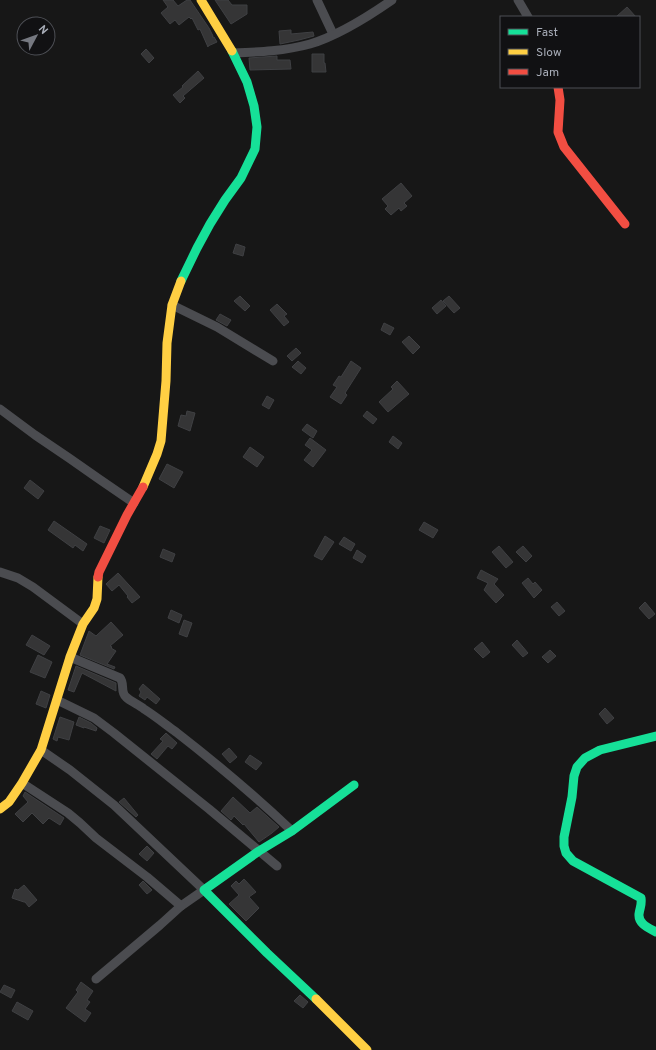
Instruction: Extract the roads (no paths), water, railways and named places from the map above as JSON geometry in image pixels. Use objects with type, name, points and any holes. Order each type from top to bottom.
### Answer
[{"type":"street","points":[[0,810],[9,802],[22,783],[40,750],[70,657],[83,624],[94,608],[97,599],[99,572],[127,515],[144,485],[157,454],[161,440],[166,381],[167,343],[172,305],[197,248],[225,200],[241,178],[255,149],[257,127],[254,106],[247,82],[233,53],[201,0]]},
{"type":"street","points":[[317,0],[333,34]]},
{"type":"street","points":[[233,53],[265,51],[311,44],[368,15],[392,0]]},
{"type":"street","points":[[518,0],[527,16]]},
{"type":"street","points":[[558,88],[560,100],[558,132],[564,147],[625,224]]},
{"type":"street","points":[[172,305],[216,327],[273,361]]},
{"type":"street","points":[[0,409],[134,503]]},
{"type":"street","points":[[0,572],[18,578],[83,624]]},
{"type":"street","points":[[70,657],[120,678],[123,682],[123,694],[127,698],[150,713],[219,767],[267,807],[292,831]]},
{"type":"street","points":[[57,700],[94,718],[114,733],[277,866]]},
{"type":"street","points":[[656,736],[621,746],[600,750],[585,758],[577,767],[574,776],[572,797],[564,837],[564,846],[566,853],[572,861],[641,898],[643,906],[639,918],[641,922],[656,932]]},
{"type":"street","points":[[40,750],[70,770],[114,805],[328,1010],[367,1050]]},
{"type":"street","points":[[22,783],[68,813],[96,838],[148,877],[181,906]]},
{"type":"street","points":[[96,979],[160,926],[181,906],[259,851],[292,831],[354,785]]}]
